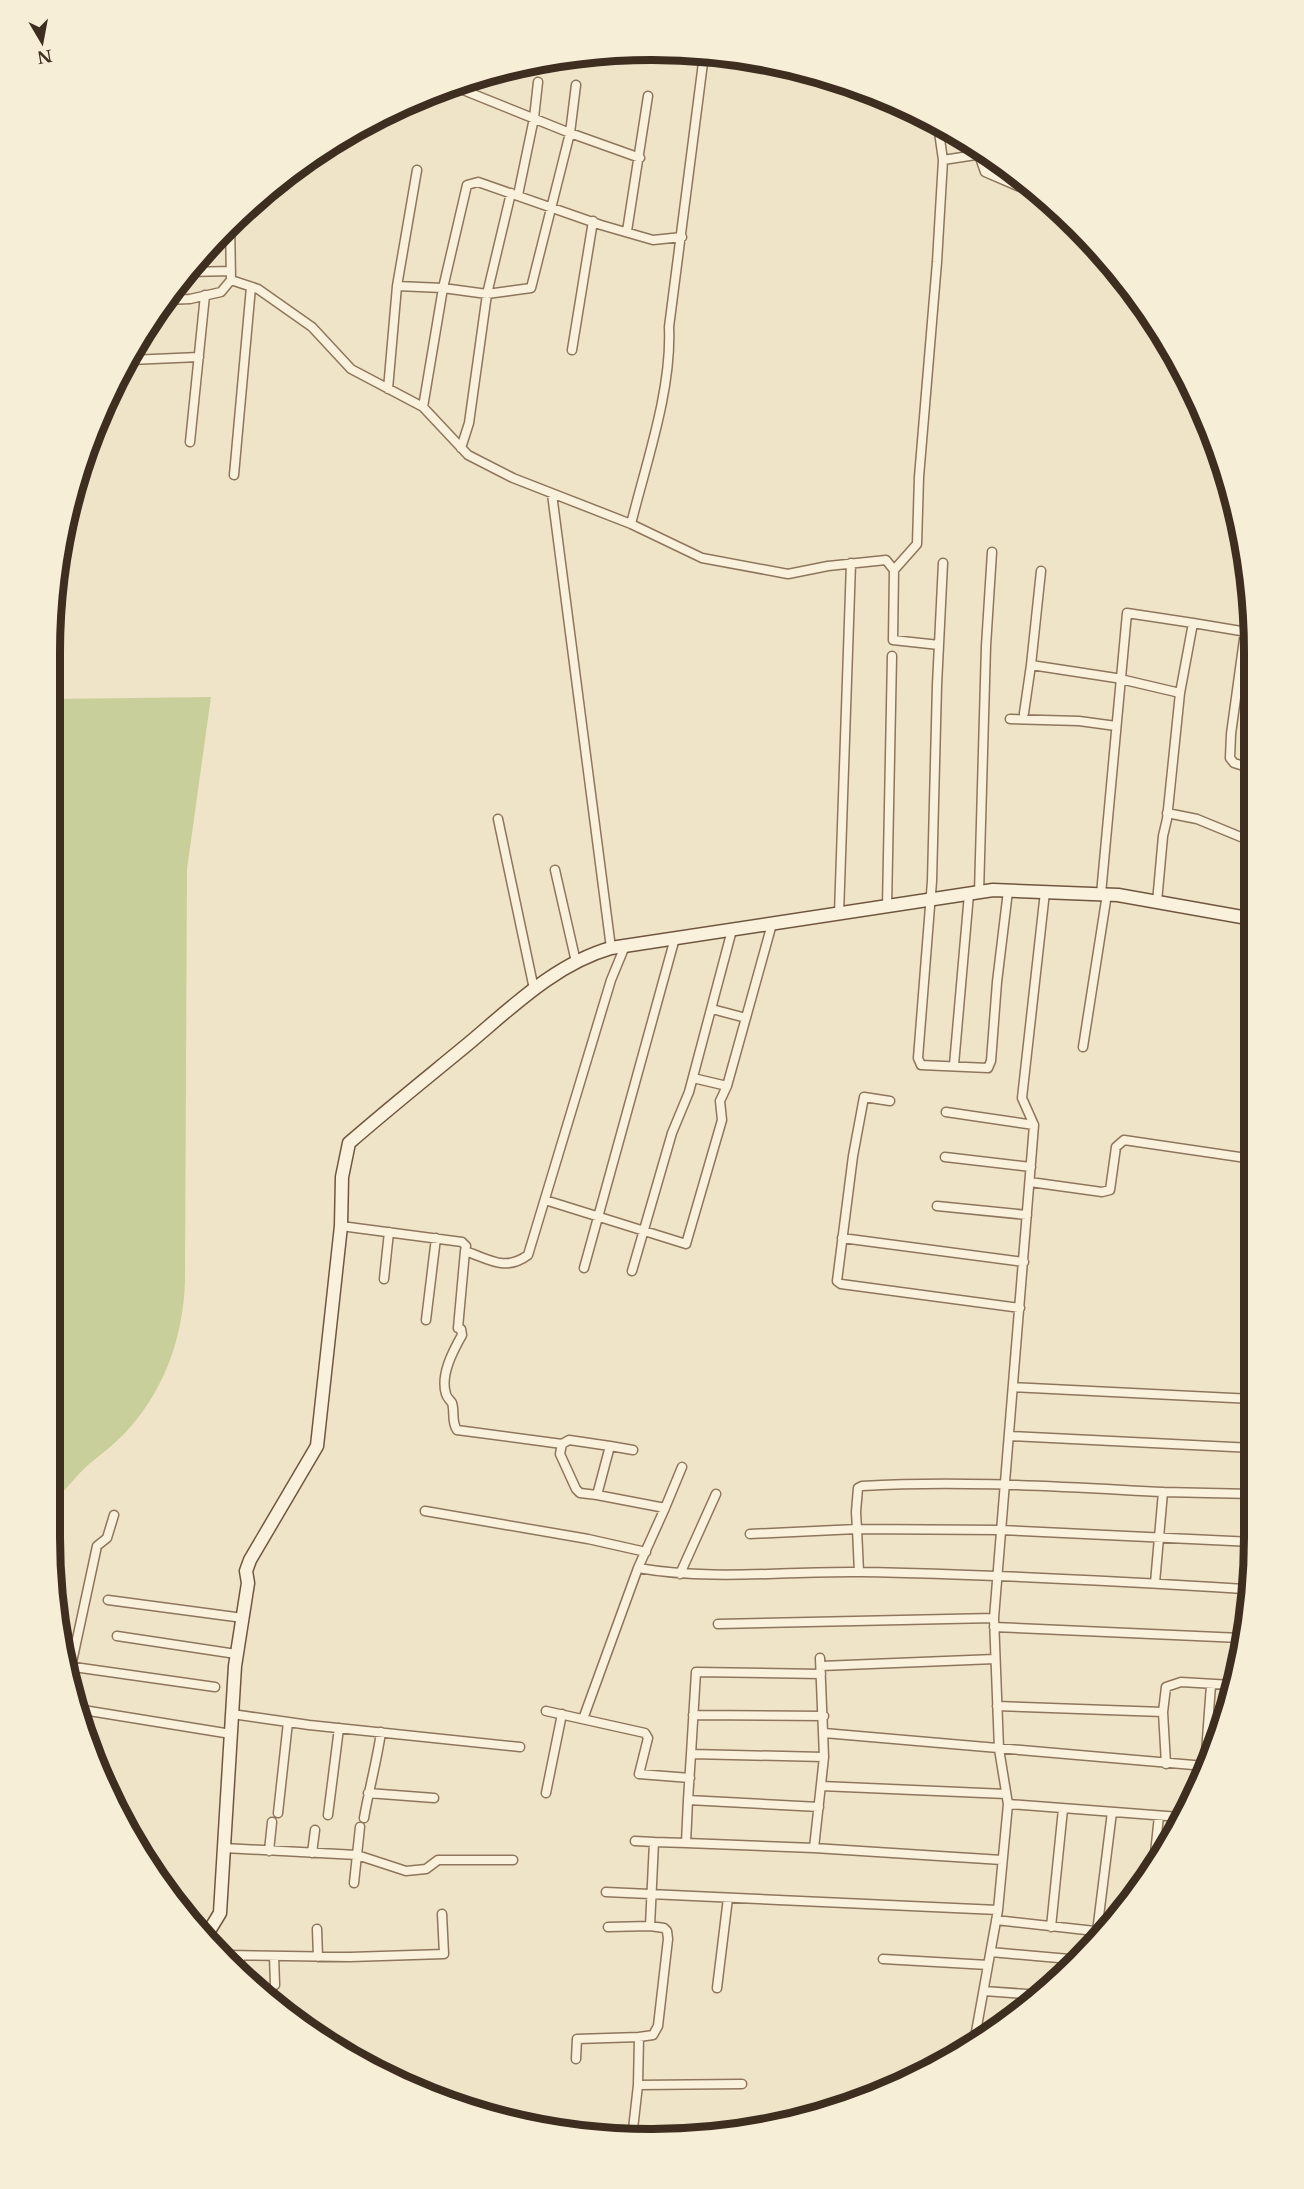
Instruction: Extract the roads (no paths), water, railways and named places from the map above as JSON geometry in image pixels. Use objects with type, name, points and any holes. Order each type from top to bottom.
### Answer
[{"type":"street","points":[[631,524],[664,392],[670,340],[669,327],[703,62]]},
{"type":"street","points":[[461,447],[469,423],[486,294],[534,118],[538,82]]},
{"type":"street","points":[[397,286],[443,288],[486,294],[531,288],[570,133],[576,85]]},
{"type":"street","points":[[464,90],[640,158]]},
{"type":"street","points":[[627,231],[648,96]]},
{"type":"street","points":[[894,570],[917,544],[919,477],[943,160],[939,134]]},
{"type":"street","points":[[943,160],[974,156]]},
{"type":"street","points":[[981,160],[985,172],[1016,185]]},
{"type":"street","points":[[388,389],[397,286],[417,170]]},
{"type":"street","points":[[423,407],[443,288],[467,185],[478,182],[653,240],[682,237]]},
{"type":"street","points":[[572,350],[593,221]]},
{"type":"street","points":[[177,300],[221,292],[231,275],[229,238]]},
{"type":"street","points":[[198,273],[231,275],[258,289],[312,327],[351,369],[423,407],[468,455],[513,478],[631,524],[702,558],[788,574],[828,566],[886,560],[894,570],[893,640],[939,645]]},
{"type":"street","points":[[234,475],[252,287]]},
{"type":"street","points":[[190,442],[205,295]]},
{"type":"street","points":[[137,360],[199,357]]},
{"type":"street","points":[[552,494],[611,948]]},
{"type":"street","points":[[954,1065],[974,893],[992,552]]},
{"type":"street","points":[[943,562],[930,900],[918,1058],[921,1065],[988,1068],[991,1061],[997,982],[1008,891]]},
{"type":"street","points":[[839,914],[851,563]]},
{"type":"street","points":[[1024,713],[1041,571]]},
{"type":"street","points":[[1083,1047],[1104,894],[1127,613],[1243,632]]},
{"type":"street","points":[[1157,902],[1180,693],[1192,623]]},
{"type":"street","points":[[887,907],[892,656]]},
{"type":"street","points":[[1244,658],[1235,702],[1230,758],[1234,763],[1244,766]]},
{"type":"street","points":[[1031,665],[1120,679],[1180,693]]},
{"type":"street","points":[[1010,719],[1079,721],[1116,726]]},
{"type":"street","points":[[1167,813],[1213,825],[1244,838]]},
{"type":"street","points":[[498,819],[534,989]]},
{"type":"street","points":[[555,870],[576,962]]},
{"type":"street","points":[[210,1930],[220,1913],[236,1654],[248,1583],[246,1571],[250,1560],[317,1446],[341,1227],[342,1178],[349,1143],[534,989],[576,962],[593,953],[611,948],[974,893],[1008,891],[1104,894],[1244,917]]},
{"type":"street","points":[[976,2032],[998,1910],[1008,1804],[999,1749],[994,1622],[1034,1125],[1022,1098],[1045,892]]},
{"type":"street","points":[[545,1200],[686,1244],[722,1120],[720,1101],[728,1086],[771,924]]},
{"type":"street","points":[[632,1271],[672,1133],[689,1092],[732,930]]},
{"type":"street","points":[[584,1268],[675,938]]},
{"type":"street","points":[[465,1251],[505,1264],[517,1263],[528,1255],[611,980],[625,946]]},
{"type":"street","points":[[712,1009],[746,1017]]},
{"type":"street","points":[[693,1078],[728,1086]]},
{"type":"street","points":[[890,1101],[864,1097],[837,1281],[841,1284],[1020,1308]]},
{"type":"street","points":[[946,1112],[1034,1125]]},
{"type":"street","points":[[1030,1182],[1102,1192],[1110,1190],[1116,1147],[1124,1140],[1244,1158]]},
{"type":"street","points":[[945,1156],[1031,1167]]},
{"type":"street","points":[[937,1206],[1027,1215]]},
{"type":"street","points":[[341,1227],[436,1238],[462,1242],[466,1246],[458,1314],[458,1328],[461,1329],[462,1335],[451,1355],[445,1384],[446,1395],[452,1404],[453,1423],[457,1430],[562,1444],[569,1440],[633,1450]]},
{"type":"street","points":[[384,1279],[389,1232]]},
{"type":"street","points":[[426,1320],[436,1238]]},
{"type":"street","points":[[842,1239],[1023,1262]]},
{"type":"street","points":[[1014,1387],[1244,1399]]},
{"type":"street","points":[[1009,1436],[1244,1448]]},
{"type":"street","points":[[562,1444],[560,1454],[576,1489],[580,1492],[665,1508]]},
{"type":"street","points":[[597,1495],[610,1446]]},
{"type":"street","points":[[583,1719],[638,1568],[682,1467]]},
{"type":"street","points":[[859,1572],[856,1492],[862,1486],[940,1483],[1004,1484],[1244,1494]]},
{"type":"street","points":[[1155,1583],[1163,1492]]},
{"type":"street","points":[[680,1574],[716,1494]]},
{"type":"street","points":[[425,1511],[588,1539],[646,1552]]},
{"type":"street","points":[[72,1655],[97,1546],[107,1538],[114,1515]]},
{"type":"street","points":[[750,1534],[857,1529],[1000,1530],[1244,1542]]},
{"type":"street","points":[[638,1568],[699,1576],[859,1572],[996,1575],[1242,1589]]},
{"type":"street","points":[[108,1600],[243,1618]]},
{"type":"street","points":[[718,1624],[994,1622],[1235,1638]]},
{"type":"street","points":[[117,1636],[236,1654]]},
{"type":"street","points":[[686,1843],[696,1672],[995,1659]]},
{"type":"street","points":[[814,1848],[824,1757],[821,1666]]},
{"type":"street","points":[[75,1667],[215,1687]]},
{"type":"street","points":[[1166,1764],[1163,1712],[1166,1687],[1181,1683],[1225,1685]]},
{"type":"street","points":[[1207,1744],[1211,1685]]},
{"type":"street","points":[[997,1706],[1163,1712]]},
{"type":"street","points":[[546,1711],[645,1733],[648,1738],[639,1774],[690,1778]]},
{"type":"street","points":[[86,1712],[231,1734]]},
{"type":"street","points":[[232,1714],[520,1747]]},
{"type":"street","points":[[546,1793],[562,1714]]},
{"type":"street","points":[[693,1715],[824,1716]]},
{"type":"street","points":[[278,1813],[288,1722]]},
{"type":"street","points":[[328,1815],[339,1728]]},
{"type":"street","points":[[354,1883],[362,1823],[377,1761],[381,1732]]},
{"type":"street","points":[[824,1733],[1198,1766]]},
{"type":"street","points":[[691,1754],[824,1757]]},
{"type":"street","points":[[821,1786],[1006,1794]]},
{"type":"street","points":[[368,1793],[434,1798]]},
{"type":"street","points":[[688,1800],[819,1807]]},
{"type":"street","points":[[1008,1804],[1174,1817]]},
{"type":"street","points":[[1052,1927],[1063,1809]]},
{"type":"street","points":[[1101,1922],[1112,1812]]},
{"type":"street","points":[[1156,1848],[1159,1816]]},
{"type":"street","points":[[269,1851],[272,1822]]},
{"type":"street","points":[[312,1853],[315,1830]]},
{"type":"street","points":[[634,1841],[814,1848],[1002,1860]]},
{"type":"street","points":[[650,1926],[654,1842]]},
{"type":"street","points":[[224,1848],[357,1855],[406,1871],[426,1869],[438,1860],[513,1860]]},
{"type":"street","points":[[606,1892],[998,1910]]},
{"type":"street","points":[[717,1988],[728,1898]]},
{"type":"street","points":[[233,1955],[318,1957],[444,1954],[442,1914]]},
{"type":"street","points":[[996,1920],[1093,1931]]},
{"type":"street","points":[[576,2059],[577,2039],[653,2035],[658,2026],[667,1931],[664,1928],[650,1926],[608,1927]]},
{"type":"street","points":[[317,1929],[318,1957]]},
{"type":"street","points":[[991,1952],[1068,1959]]},
{"type":"street","points":[[240,1956],[240,1962]]},
{"type":"street","points":[[274,1956],[275,1985]]},
{"type":"street","points":[[883,1959],[988,1965]]},
{"type":"street","points":[[984,1990],[1028,1994]]},
{"type":"street","points":[[634,2129],[639,2037]]},
{"type":"street","points":[[638,2085],[742,2084]]}]
